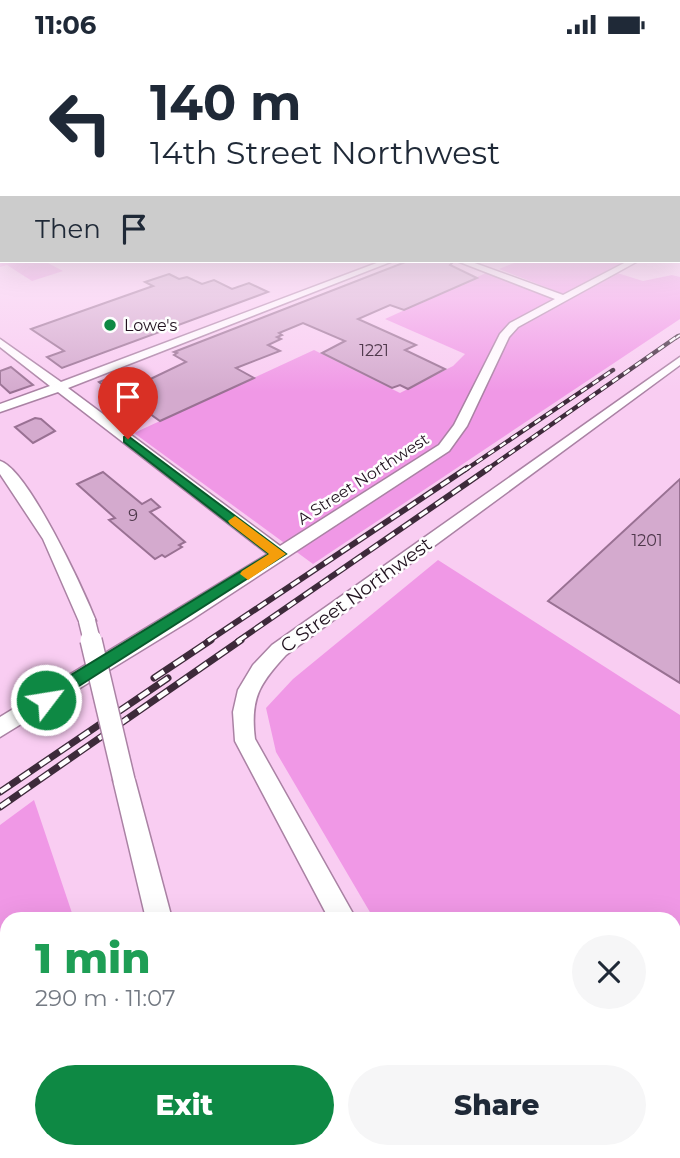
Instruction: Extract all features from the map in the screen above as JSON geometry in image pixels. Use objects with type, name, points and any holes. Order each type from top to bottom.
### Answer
[{"type":"street","points":[[58,387],[92,371],[309,288]]},
{"type":"street","points":[[0,408],[319,288]]},
{"type":"street","points":[[534,288],[562,298]]},
{"type":"street","name":"A Street Northwest","points":[[0,728],[444,448],[460,426],[503,336],[514,325],[582,288]]},
{"type":"street","points":[[0,342],[279,554]]},
{"type":"street","name":"C Street Northwest","points":[[338,912],[245,741],[242,723],[244,702],[253,677],[279,650],[680,360]]},
{"type":"street","points":[[0,465],[17,485],[47,531],[71,575],[87,621],[157,912]]},
{"type":"shaded area","points":[[454,288],[525,288],[558,300],[566,295],[547,288],[680,288],[680,319],[313,564],[134,433],[314,350],[400,393],[453,366],[465,354],[385,319]]},
{"type":"shaded area","points":[[438,560],[680,715],[680,912],[370,912],[276,752],[266,708],[293,679]]},
{"type":"shaded area","points":[[34,800],[72,912],[0,912],[0,825]]},
{"type":"building","name":"Lowe's","points":[[148,288],[259,288],[268,292],[62,368],[47,357],[64,351],[31,329]]},
{"type":"building","points":[[339,288],[455,288],[404,310],[390,305],[358,319],[416,345],[405,350],[445,369],[408,389],[400,385],[392,388],[322,353],[345,341],[303,323],[279,333],[282,335],[277,337],[281,339],[268,345],[280,351],[236,368],[254,378],[160,421],[150,414],[146,416],[136,411],[99,382],[122,373],[140,384],[186,362],[174,355],[177,353],[174,352]]},
{"type":"building","points":[[11,367],[33,385],[10,393],[0,384],[0,371]]},
{"type":"building","points":[[35,418],[41,419],[55,431],[33,443],[15,427]]},
{"type":"building","points":[[103,472],[142,504],[151,499],[160,507],[150,512],[185,542],[179,545],[182,547],[165,557],[162,555],[155,559],[109,520],[115,518],[77,484]]},
{"type":"building","points":[[680,479],[680,683],[548,601]]},
{"type":"railway","points":[[676,338],[680,335]]},
{"type":"railway","points":[[486,470],[678,336]]},
{"type":"railway","points":[[465,470],[613,370]]},
{"type":"railway","points":[[208,641],[467,468]]},
{"type":"railway","points":[[238,641],[489,468]]},
{"type":"railway","points":[[154,678],[211,640]]},
{"type":"railway","points":[[0,807],[241,640]]},
{"type":"railway","points":[[0,792],[168,678]]},
{"type":"slow traffic","points":[[235,521],[279,554],[248,574]]},
{"type":"place","name":"Lowe's","points":[[110,325]]},
{"type":"route","points":[[46,700],[279,554],[128,439]]}]
